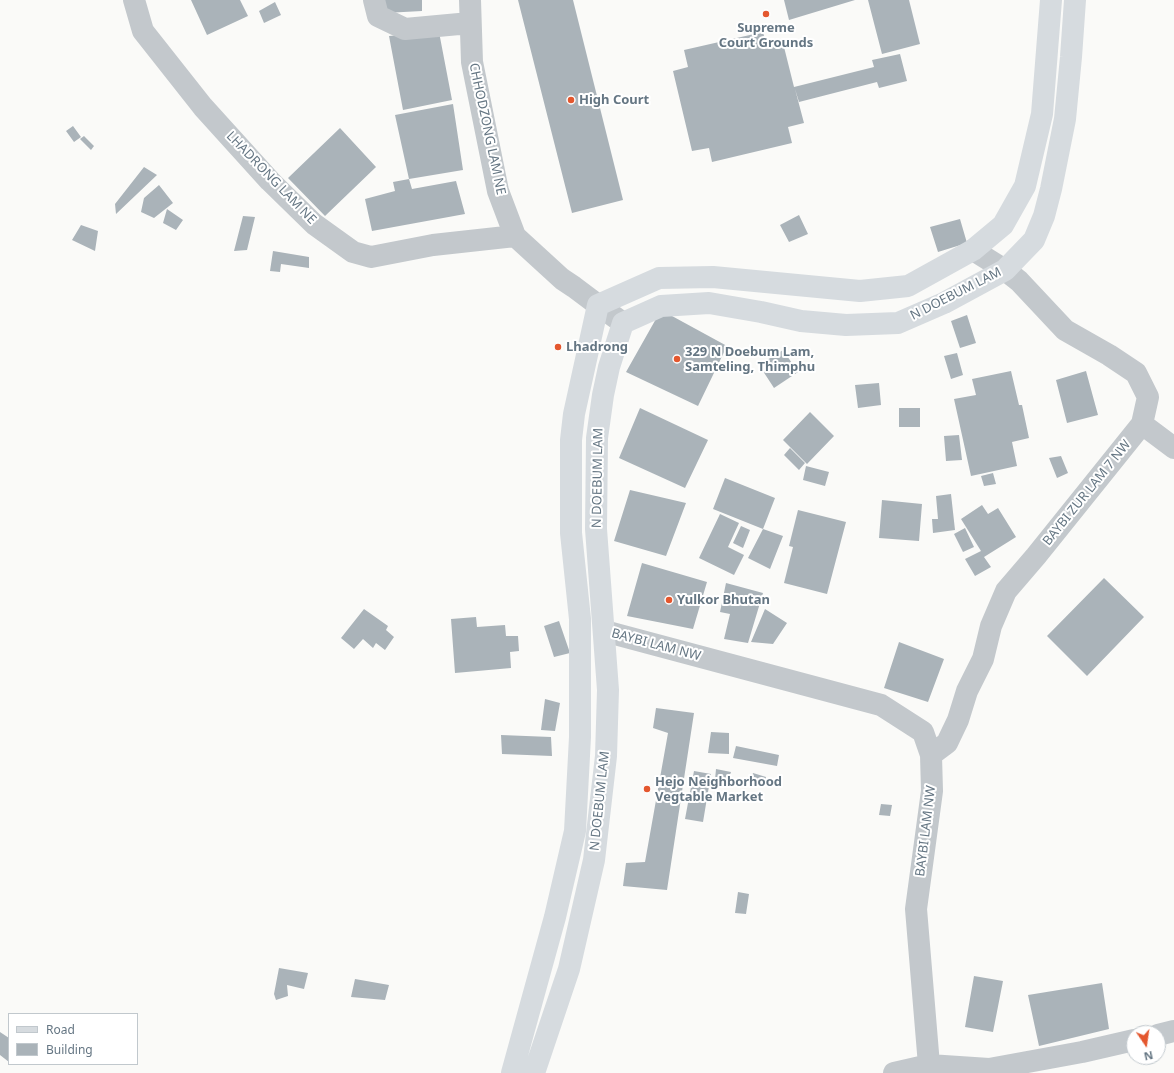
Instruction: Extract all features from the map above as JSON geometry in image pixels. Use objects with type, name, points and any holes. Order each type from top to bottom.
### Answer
[{"type":"main road","points":[[598,305],[659,278],[713,277],[860,291],[908,286],[973,250],[1003,225],[1025,186],[1042,114],[1051,0]]},
{"type":"main road","name":"N DOEBUM LAM","points":[[534,1073],[569,969],[594,860],[606,756],[608,690],[596,529],[597,438],[603,395],[609,367],[623,323],[662,306],[709,303],[801,321],[846,324],[898,323],[944,303],[1005,270],[1034,240],[1044,216],[1051,189],[1065,119],[1075,0]]},
{"type":"main road","name":"N DOEBUM LAM","points":[[512,1073],[555,917],[575,831],[580,737],[580,626],[572,533],[571,440],[574,414],[598,305]]},
{"type":"street","name":"LHADRONG LAM NE","points":[[134,0],[142,31],[203,107],[270,181],[314,224],[353,252],[371,257],[433,245],[515,236]]},
{"type":"street","points":[[374,0],[378,16],[406,29],[470,23]]},
{"type":"street","name":"CHHODZONG LAM NE","points":[[470,0],[472,62],[498,191],[515,236],[562,279],[623,323]]},
{"type":"street","name":"BAYBI ZUR LAM 7 NW","points":[[931,755],[947,744],[958,720],[967,691],[983,659],[991,626],[1006,591],[1142,424],[1148,398],[1136,373],[1109,355],[1065,330],[1019,281],[1005,270],[973,250]]},
{"type":"street","points":[[1142,424],[1174,448]]},
{"type":"street","name":"BAYBI LAM NW","points":[[604,631],[881,705],[923,732],[931,755],[932,791],[916,909],[933,1069]]},
{"type":"street","points":[[894,1073],[933,1069],[989,1069],[1082,1052],[1126,1042]]},
{"type":"building","points":[[191,0],[240,0],[248,16],[207,35]]},
{"type":"building","points":[[384,0],[422,0],[422,11],[385,13]]},
{"type":"building","name":"High Court","points":[[518,0],[573,0],[623,200],[572,213]]},
{"type":"building","points":[[784,0],[855,0],[789,20]]},
{"type":"building","points":[[868,0],[909,0],[920,44],[882,54]]},
{"type":"building","points":[[275,2],[281,15],[264,23],[259,11]]},
{"type":"building","points":[[439,32],[452,100],[403,110],[389,36]]},
{"type":"building","points":[[763,32],[767,48],[783,43],[794,87],[874,67],[872,60],[900,54],[907,81],[879,88],[877,82],[799,102],[795,89],[804,123],[788,127],[792,143],[712,162],[709,148],[692,151],[673,71],[688,67],[684,50]]},
{"type":"building","points":[[453,104],[463,170],[409,179],[395,115]]},
{"type":"building","points":[[73,126],[81,137],[74,142],[66,131]]},
{"type":"building","points":[[340,128],[376,167],[325,216],[288,178]]},
{"type":"building","points":[[84,136],[94,146],[91,150],[80,139]]},
{"type":"building","points":[[144,167],[157,175],[116,214],[115,204]]},
{"type":"building","points":[[409,179],[412,189],[456,181],[465,214],[372,231],[365,199],[395,191],[393,182]]},
{"type":"building","points":[[159,185],[173,203],[154,218],[141,212],[144,198]]},
{"type":"building","points":[[167,209],[183,220],[176,230],[163,223]]},
{"type":"building","points":[[799,215],[808,234],[789,242],[780,225]]},
{"type":"building","points":[[243,216],[255,217],[247,250],[234,251]]},
{"type":"building","points":[[960,219],[967,243],[938,252],[930,227]]},
{"type":"building","points":[[81,225],[98,231],[95,251],[72,240]]},
{"type":"building","points":[[273,251],[309,257],[309,268],[281,264],[280,272],[270,271]]},
{"type":"building","name":"329 N Doebum Lam, Samteling, Thimphu","points":[[661,310],[727,346],[698,406],[626,372]]},
{"type":"building","points":[[967,315],[976,343],[960,348],[951,321]]},
{"type":"building","points":[[783,350],[798,372],[774,388],[759,365]]},
{"type":"building","points":[[957,353],[963,375],[951,379],[944,356]]},
{"type":"building","points":[[1011,371],[1019,405],[1022,405],[1029,438],[1012,442],[1017,466],[971,476],[954,399],[976,395],[972,379]]},
{"type":"building","points":[[1086,371],[1098,415],[1067,423],[1056,380]]},
{"type":"building","points":[[879,383],[881,405],[858,408],[855,385]]},
{"type":"building","points":[[640,408],[708,440],[685,488],[619,458]]},
{"type":"building","points":[[899,408],[920,408],[920,427],[899,427]]},
{"type":"building","points":[[810,412],[834,436],[807,464],[783,440]]},
{"type":"building","points":[[959,435],[962,460],[946,461],[944,436]]},
{"type":"building","points":[[790,448],[805,463],[799,470],[784,455]]},
{"type":"building","points":[[1061,456],[1068,473],[1057,478],[1049,458]]},
{"type":"building","points":[[806,466],[829,472],[825,486],[803,480]]},
{"type":"building","points":[[993,473],[996,484],[984,486],[981,476]]},
{"type":"building","points":[[725,478],[775,498],[763,529],[713,509]]},
{"type":"building","points":[[630,490],[686,503],[666,556],[614,541]]},
{"type":"building","points":[[951,494],[955,530],[933,533],[932,519],[938,519],[936,496]]},
{"type":"building","points":[[882,500],[922,504],[919,541],[879,538]]},
{"type":"building","points":[[982,505],[988,514],[998,508],[1016,537],[984,557],[991,567],[975,576],[965,559],[981,551],[961,519]]},
{"type":"building","points":[[798,510],[846,522],[827,594],[784,583],[793,547],[789,546]]},
{"type":"building","points":[[720,514],[739,523],[728,547],[744,555],[734,575],[699,558]]},
{"type":"building","points":[[741,526],[750,530],[743,548],[733,543]]},
{"type":"building","points":[[965,528],[974,547],[963,552],[954,534]]},
{"type":"building","points":[[763,529],[783,536],[770,569],[748,558]]},
{"type":"building","points":[[642,563],[707,582],[693,629],[627,616]]},
{"type":"building","points":[[1104,578],[1144,617],[1087,676],[1047,636]]},
{"type":"building","points":[[726,583],[763,593],[748,643],[724,639],[730,614],[720,612]]},
{"type":"building","points":[[364,609],[388,626],[386,630],[394,637],[385,650],[376,643],[373,648],[363,639],[354,649],[341,638]]},
{"type":"building","points":[[765,609],[787,623],[773,644],[751,642]]},
{"type":"building","points":[[476,617],[477,627],[505,625],[506,636],[518,636],[519,651],[510,652],[511,668],[455,673],[451,619]]},
{"type":"building","points":[[559,621],[570,653],[554,657],[544,626]]},
{"type":"building","points":[[899,642],[944,659],[928,702],[884,688]]},
{"type":"building","points":[[545,699],[560,703],[555,731],[541,730]]},
{"type":"building","points":[[656,708],[694,713],[667,890],[623,886],[626,863],[645,862],[668,733],[653,728]]},
{"type":"building","points":[[711,732],[729,733],[729,754],[708,753]]},
{"type":"building","points":[[501,735],[551,737],[552,756],[502,754]]},
{"type":"building","points":[[736,746],[779,755],[777,766],[733,758]]},
{"type":"building","points":[[716,769],[731,772],[727,783],[715,780]]},
{"type":"building","points":[[694,771],[711,774],[703,822],[685,819]]},
{"type":"building","points":[[753,773],[766,777],[764,787],[750,784]]},
{"type":"building","points":[[881,804],[892,805],[890,816],[879,815]]},
{"type":"building","points":[[738,892],[749,894],[746,914],[735,913]]},
{"type":"building","points":[[279,968],[308,973],[304,989],[287,985],[288,996],[276,1000],[274,994]]},
{"type":"building","points":[[974,976],[1003,981],[993,1032],[965,1027]]},
{"type":"building","points":[[355,979],[389,985],[385,1000],[351,997]]},
{"type":"building","points":[[1102,983],[1109,1029],[1039,1046],[1028,995]]},
{"type":"building","points":[[0,1032],[8,1037],[8,1061],[0,1055]]},
{"type":"place","name":"Supreme Court Grounds","points":[[766,14]]},
{"type":"place","name":"High Court","points":[[571,100]]},
{"type":"place","name":"Lhadrong","points":[[558,347]]},
{"type":"place","name":"329 N Doebum Lam, Samteling, Thimphu","points":[[677,359]]},
{"type":"place","name":"Yulkor Bhutan","points":[[669,600]]},
{"type":"place","name":"Hejo Neighborhood Vegtable Market","points":[[647,789]]}]
